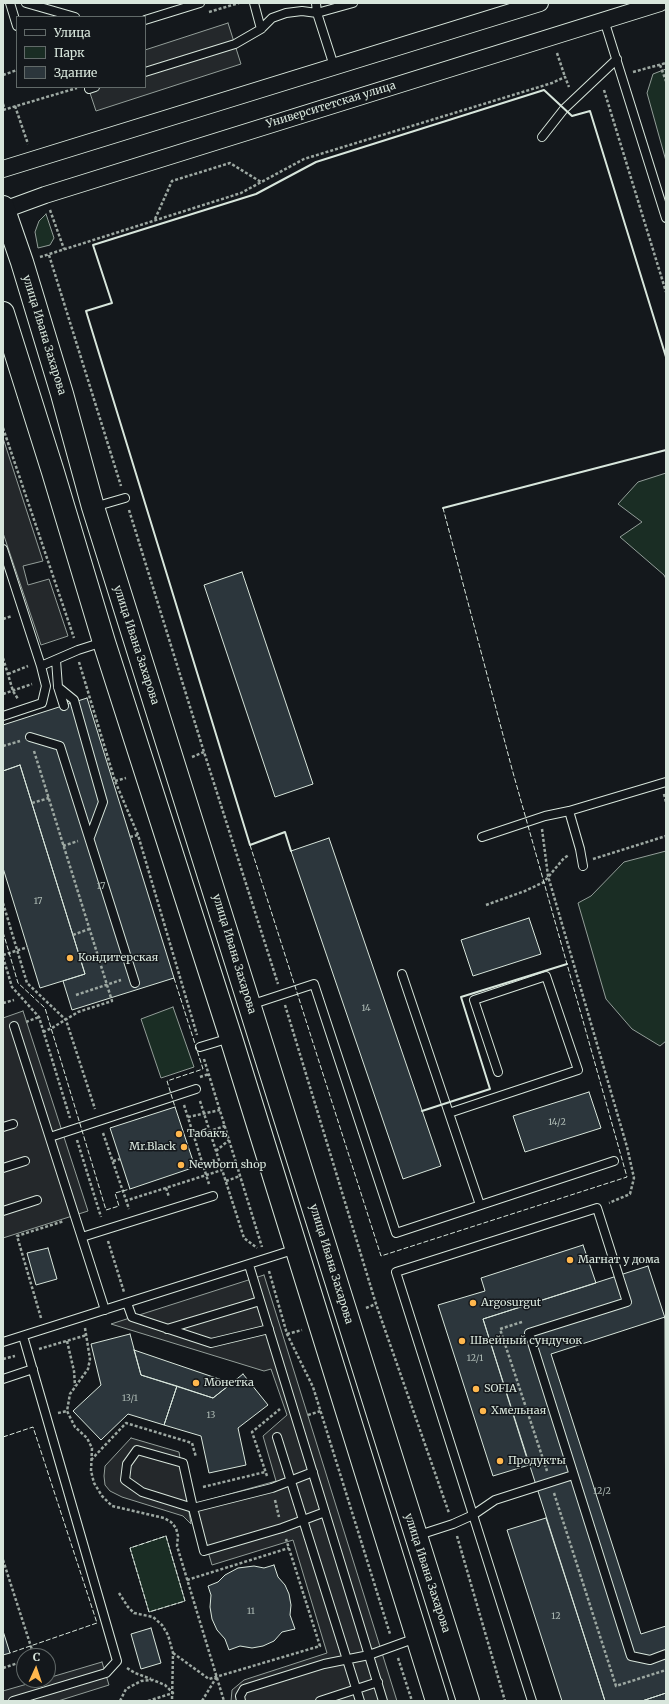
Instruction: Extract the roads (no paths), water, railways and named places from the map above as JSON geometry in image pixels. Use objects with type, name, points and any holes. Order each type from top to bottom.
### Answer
[{"type":"main road","name":"улица Ивана Захарова","points":[[3,209],[22,262],[62,394],[93,507],[468,1701]]},
{"type":"main road","points":[[3,313],[104,642],[232,1038],[437,1701]]},
{"type":"street","points":[[3,169],[540,3]]},
{"type":"street","name":"Университетская улица","points":[[3,209],[660,3]]},
{"type":"lane","points":[[10,3],[16,23]]},
{"type":"lane","points":[[26,3],[72,16]]},
{"type":"lane","points":[[146,20],[200,3]]},
{"type":"lane","points":[[254,3],[261,29]]},
{"type":"lane","points":[[316,3],[317,13],[334,66]]},
{"type":"lane","points":[[146,72],[235,44],[261,29],[272,18],[286,13],[302,10],[317,13],[352,3]]},
{"type":"lane","points":[[604,20],[666,218]]},
{"type":"lane","points":[[542,137],[564,109],[617,59]]},
{"type":"lane","points":[[93,507],[125,498]]},
{"type":"lane","points":[[3,549],[46,686],[42,703],[3,716]]},
{"type":"lane","points":[[40,664],[56,660],[78,650],[104,642]]},
{"type":"lane","points":[[56,660],[58,687],[64,706]]},
{"type":"lane","points":[[58,687],[74,700],[103,802],[90,837]]},
{"type":"lane","points":[[30,737],[60,746],[134,979]]},
{"type":"lane","points":[[482,837],[544,816],[666,782]]},
{"type":"lane","points":[[569,810],[580,849],[583,866]]},
{"type":"lane","points":[[402,974],[480,1205]]},
{"type":"lane","points":[[449,1113],[578,1070],[546,976],[474,1000],[498,1072]]},
{"type":"lane","points":[[250,1005],[314,984],[396,1233],[614,1161]]},
{"type":"lane","points":[[14,1026],[105,1310]]},
{"type":"lane","points":[[200,1047],[232,1038]]},
{"type":"lane","points":[[50,1137],[196,1089]]},
{"type":"lane","points":[[3,1127],[13,1124]]},
{"type":"lane","points":[[3,1168],[25,1161]]},
{"type":"lane","points":[[82,1237],[213,1196]]},
{"type":"lane","points":[[3,1211],[37,1200]]},
{"type":"lane","points":[[532,1701],[396,1272],[598,1208],[627,1302],[529,1334],[631,1656],[650,1660],[666,1654]]},
{"type":"lane","points":[[3,1342],[297,1249]]},
{"type":"lane","points":[[249,1265],[383,1701]]},
{"type":"lane","points":[[167,1329],[260,1301]]},
{"type":"lane","points":[[127,1303],[132,1317],[211,1343],[269,1329]]},
{"type":"lane","points":[[13,1701],[106,1673],[117,1661],[23,1336]]},
{"type":"lane","points":[[3,1379],[33,1369]]},
{"type":"lane","points":[[277,1437],[360,1701]]},
{"type":"lane","points":[[313,1472],[272,1488],[192,1508],[142,1492],[125,1480],[127,1464],[137,1450],[183,1463],[192,1508],[204,1552],[282,1528],[325,1512]]},
{"type":"lane","points":[[415,1536],[453,1524],[473,1515],[495,1500],[573,1475]]},
{"type":"lane","points":[[241,1701],[240,1696],[244,1689],[324,1664],[369,1655],[417,1637]]},
{"type":"lane","points":[[320,1701],[378,1682]]},
{"type":"place","name":"Кондитерская","points":[[70,958]]},
{"type":"place","name":"Табакъ","points":[[179,1134]]},
{"type":"place","name":"Mr.Black","points":[[184,1147]]},
{"type":"place","name":"Newborn shop","points":[[181,1165]]},
{"type":"place","name":"Магнат у дома","points":[[570,1260]]},
{"type":"place","name":"Argosurgut","points":[[473,1303]]},
{"type":"place","name":"Швейный сундучок","points":[[462,1341]]},
{"type":"place","name":"Монетка","points":[[196,1383]]},
{"type":"place","name":"SOFIA","points":[[476,1389]]},
{"type":"place","name":"Хмельная","points":[[483,1411]]},
{"type":"place","name":"Продукты","points":[[500,1461]]}]
